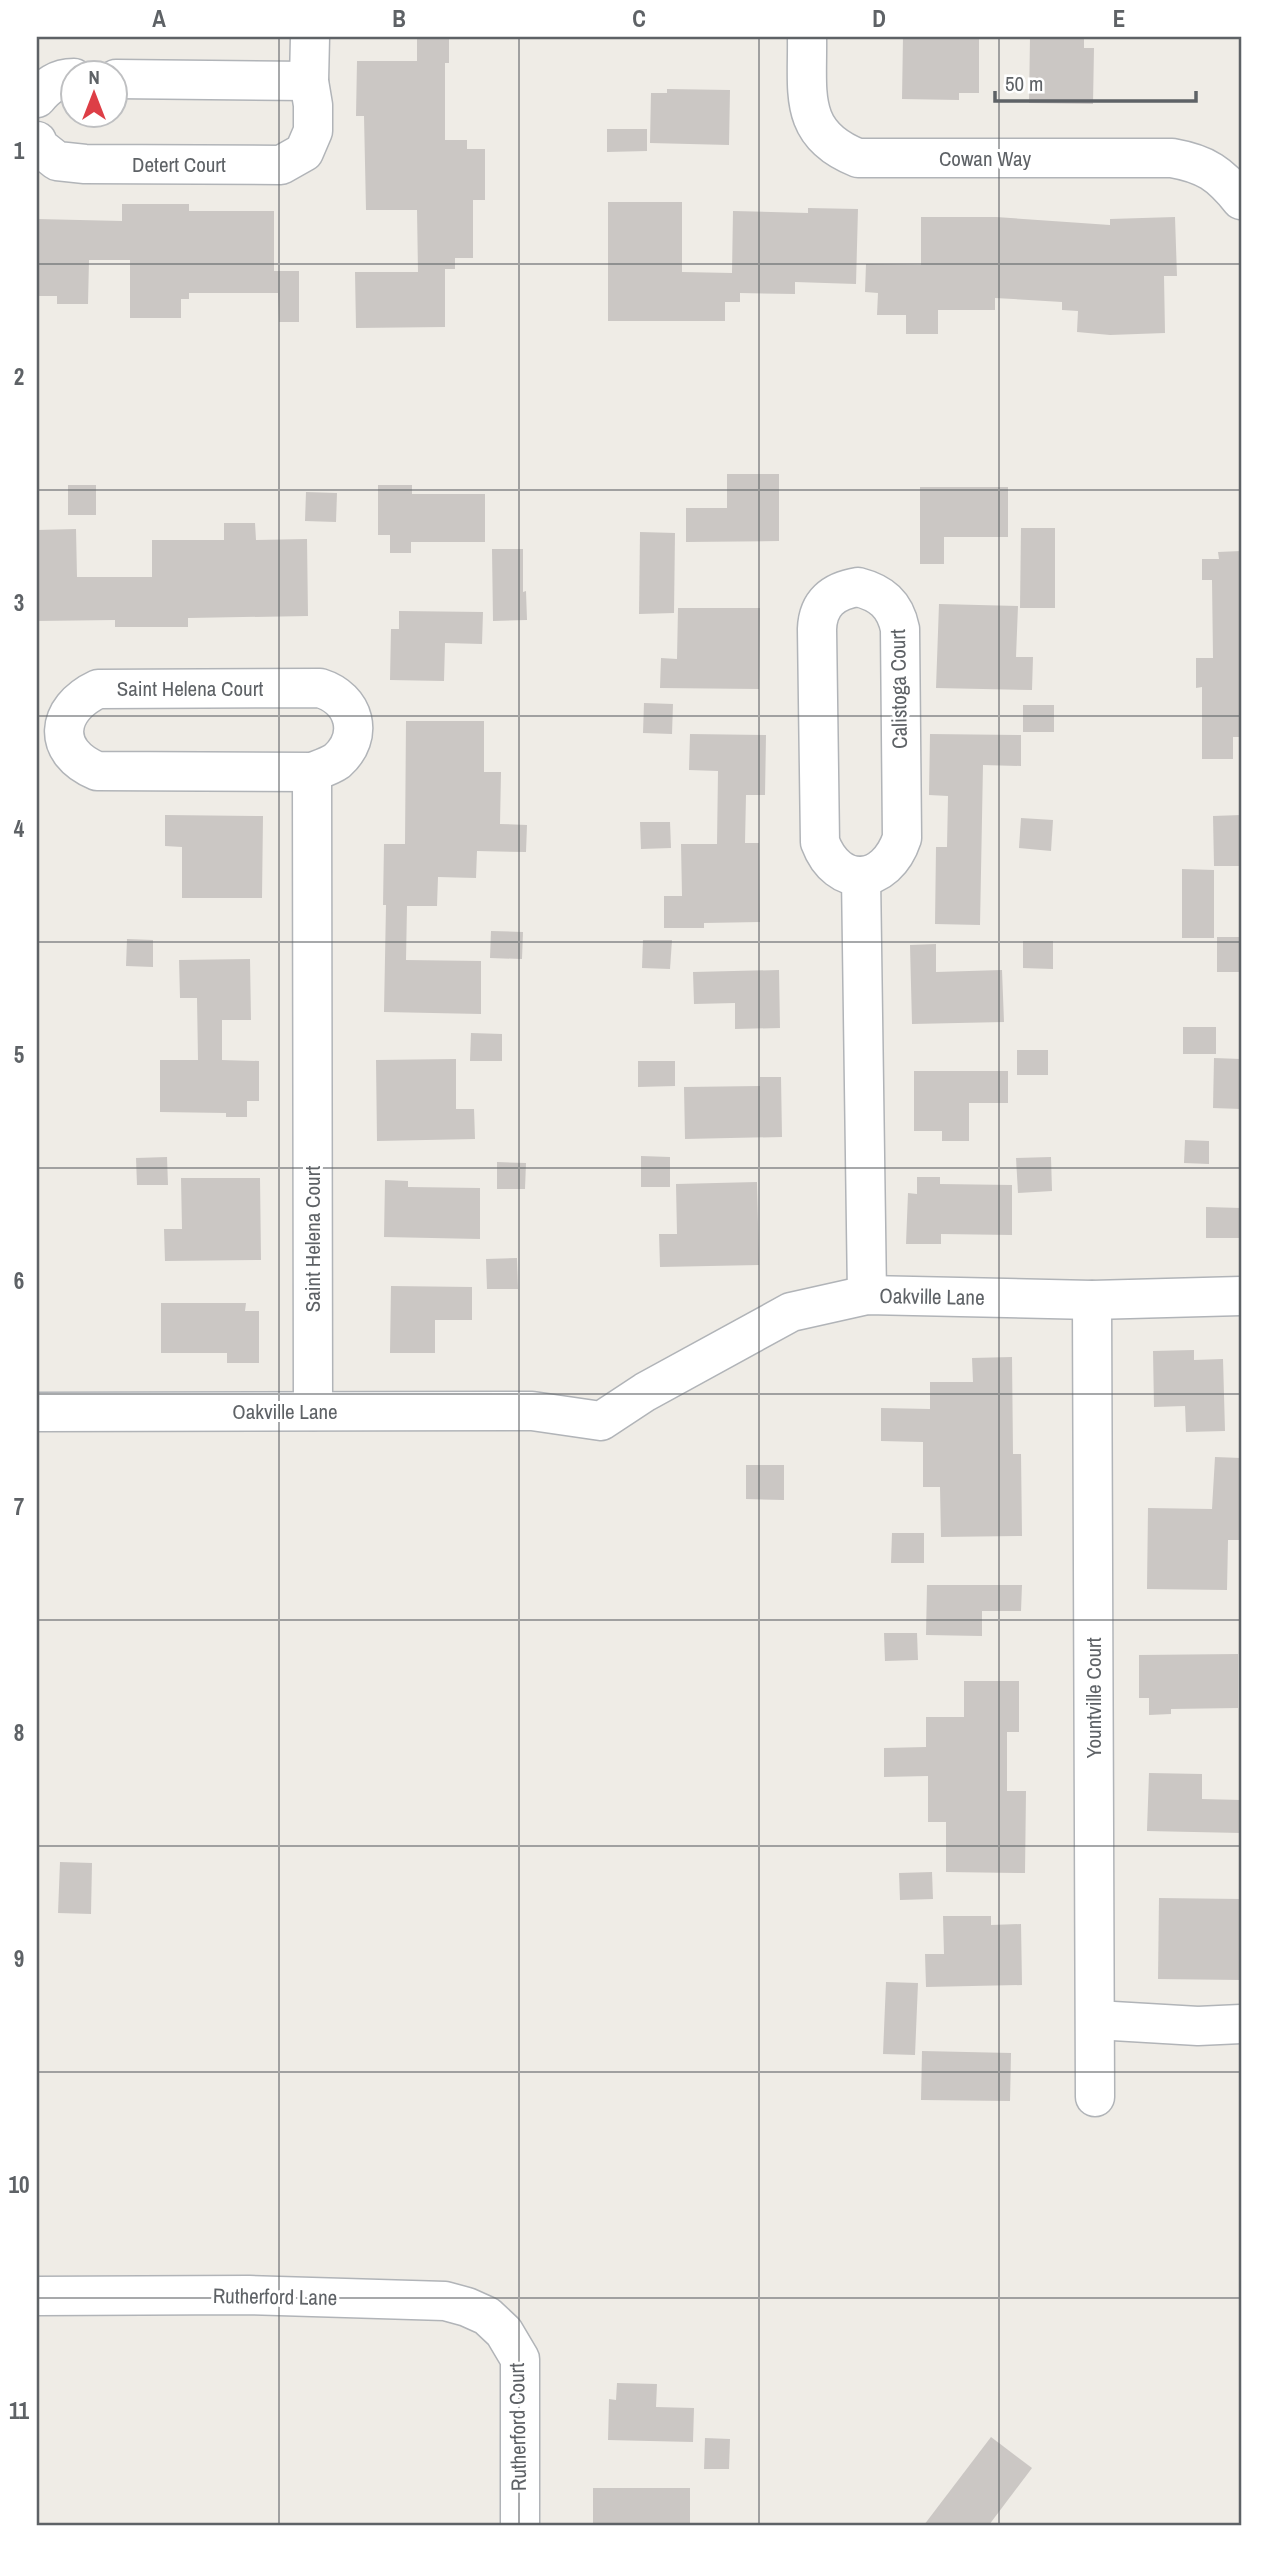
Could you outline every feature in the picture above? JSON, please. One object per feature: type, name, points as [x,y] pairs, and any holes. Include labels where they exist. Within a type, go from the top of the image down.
[{"type":"street","points":[[130,79],[309,81],[310,37]]},
{"type":"street","name":"Cowan Way","points":[[807,37],[808,105],[814,123],[824,139],[840,151],[858,158],[1172,158],[1194,162],[1214,171],[1241,200]]},
{"type":"street","points":[[37,98],[49,85],[60,80]]},
{"type":"street","name":"Detert Court","points":[[37,141],[38,146],[57,161],[76,163],[281,165],[304,152],[313,131],[309,81]]},
{"type":"street","name":"Calistoga Court","points":[[858,587],[873,591],[889,602],[897,616],[900,629],[902,838],[896,855],[883,869],[861,876],[851,875],[837,868],[825,855],[820,842],[817,629],[817,617],[827,600],[841,590],[858,587]]},
{"type":"street","name":"Saint Helena Court","points":[[320,688],[334,692],[346,703],[353,720],[354,733],[347,751],[334,763],[312,772],[97,771],[83,765],[71,754],[65,739],[65,723],[71,707],[81,697],[98,689],[320,688]]},
{"type":"street","name":"Saint Helena Court","points":[[312,772],[313,1412]]},
{"type":"street","points":[[861,876],[867,1295]]},
{"type":"street","name":"Oakville Lane","points":[[37,1412],[533,1412],[601,1421],[645,1392],[791,1312],[867,1295],[1091,1300],[1241,1296]]},
{"type":"street","name":"Yountville Court","points":[[1091,1300],[1095,2096]]},
{"type":"street","points":[[1096,2020],[1198,2026],[1241,2024]]},
{"type":"street","name":"Rutherford Lane","points":[[37,2295],[249,2295],[445,2301],[467,2306],[487,2316],[504,2332]]},
{"type":"street","name":"Rutherford Court","points":[[504,2332],[520,2359],[520,2525]]},
{"type":"building","points":[[417,37],[449,37],[449,63],[445,63],[445,140],[467,140],[467,149],[485,149],[485,200],[473,200],[473,258],[455,258],[455,269],[445,269],[445,327],[356,328],[355,272],[418,272],[417,210],[366,210],[364,116],[356,116],[357,61],[417,61]]},
{"type":"building","points":[[903,37],[979,37],[979,93],[959,93],[959,100],[902,99]]},
{"type":"building","points":[[1030,37],[1084,37],[1084,48],[1094,48],[1093,104],[1029,103]]},
{"type":"building","points":[[667,89],[730,90],[729,145],[650,143],[651,93],[667,93]]},
{"type":"building","points":[[607,129],[647,129],[647,151],[607,152]]},
{"type":"building","points":[[608,202],[682,202],[682,272],[732,273],[733,211],[808,213],[808,208],[858,209],[856,284],[795,282],[795,294],[740,293],[740,302],[725,302],[725,321],[608,321]]},
{"type":"building","points":[[122,204],[189,204],[189,211],[274,211],[274,271],[299,271],[299,322],[279,322],[278,293],[189,293],[189,299],[181,299],[181,318],[130,318],[130,260],[89,260],[88,304],[57,304],[57,296],[37,296],[37,219],[122,221]]},
{"type":"building","points":[[921,217],[996,217],[1110,225],[1110,219],[1175,217],[1177,276],[1164,276],[1165,333],[1110,335],[1077,332],[1078,311],[1062,310],[1062,302],[995,298],[995,310],[938,310],[938,334],[906,334],[906,315],[877,315],[878,293],[865,292],[866,264],[921,265]]},
{"type":"building","points":[[727,474],[779,474],[779,541],[686,542],[686,508],[727,508]]},
{"type":"building","points":[[68,485],[96,485],[96,515],[68,515]]},
{"type":"building","points":[[378,485],[412,485],[412,494],[485,494],[485,542],[411,542],[411,553],[390,553],[390,535],[378,535]]},
{"type":"building","points":[[920,487],[1008,487],[1008,537],[944,537],[944,564],[920,564]]},
{"type":"building","points":[[306,492],[337,493],[336,522],[305,521]]},
{"type":"building","points":[[224,523],[255,523],[256,540],[307,539],[308,616],[188,618],[188,627],[115,627],[115,620],[37,621],[37,530],[76,529],[77,577],[152,577],[152,540],[224,540]]},
{"type":"building","points":[[1021,528],[1055,528],[1055,608],[1020,608]]},
{"type":"building","points":[[640,532],[675,533],[674,613],[639,614]]},
{"type":"building","points":[[492,549],[523,549],[523,592],[526,591],[527,620],[493,621]]},
{"type":"building","points":[[1241,551],[1241,737],[1233,737],[1233,759],[1202,759],[1202,687],[1196,688],[1196,658],[1213,658],[1212,580],[1202,580],[1202,559],[1219,559],[1218,552]]},
{"type":"building","points":[[939,604],[1018,606],[1016,657],[1033,657],[1032,690],[936,688]]},
{"type":"building","points":[[678,608],[760,608],[759,689],[660,688],[661,658],[677,659]]},
{"type":"building","points":[[399,611],[483,612],[482,644],[445,643],[444,681],[390,680],[391,629],[399,629]]},
{"type":"building","points":[[644,703],[673,704],[672,734],[643,733]]},
{"type":"building","points":[[1023,705],[1054,705],[1054,732],[1023,732]]},
{"type":"building","points":[[406,721],[484,721],[484,772],[501,772],[500,824],[527,825],[526,852],[477,851],[476,878],[438,877],[437,906],[407,906],[406,960],[481,961],[481,1014],[384,1012],[384,844],[405,844]]},
{"type":"building","points":[[690,734],[766,735],[765,795],[746,795],[745,843],[759,843],[760,922],[704,923],[704,928],[664,928],[664,896],[682,896],[681,844],[717,844],[718,771],[689,770]]},
{"type":"building","points":[[930,734],[1021,735],[1021,766],[983,765],[980,925],[935,924],[936,847],[947,847],[948,796],[929,795]]},
{"type":"building","points":[[165,815],[263,816],[262,898],[182,898],[182,847],[165,846]]},
{"type":"building","points":[[1241,815],[1241,866],[1214,866],[1213,816]]},
{"type":"building","points":[[1021,818],[1053,820],[1051,851],[1019,848]]},
{"type":"building","points":[[640,822],[670,822],[671,848],[641,849]]},
{"type":"building","points":[[1182,869],[1214,870],[1214,938],[1182,938]]},
{"type":"building","points":[[491,931],[523,932],[522,959],[490,958]]},
{"type":"building","points":[[1217,937],[1241,937],[1241,972],[1217,972]]},
{"type":"building","points":[[127,939],[153,940],[153,967],[126,966]]},
{"type":"building","points":[[643,940],[672,940],[670,969],[642,968]]},
{"type":"building","points":[[1023,941],[1053,941],[1053,969],[1023,968]]},
{"type":"building","points":[[936,944],[936,972],[1002,970],[1004,1022],[912,1024],[910,945]]},
{"type":"building","points":[[250,959],[251,1020],[222,1020],[222,1060],[259,1061],[259,1101],[247,1101],[247,1117],[226,1117],[226,1113],[160,1112],[160,1060],[198,1060],[197,998],[180,998],[179,960]]},
{"type":"building","points":[[779,970],[780,1028],[735,1029],[735,1003],[694,1004],[693,972]]},
{"type":"building","points":[[1183,1027],[1216,1027],[1216,1054],[1183,1054]]},
{"type":"building","points":[[471,1033],[502,1034],[502,1061],[470,1061]]},
{"type":"building","points":[[1017,1050],[1048,1050],[1048,1075],[1017,1075]]},
{"type":"building","points":[[1214,1058],[1241,1059],[1241,1109],[1213,1108]]},
{"type":"building","points":[[456,1059],[456,1109],[474,1109],[475,1139],[377,1141],[376,1060]]},
{"type":"building","points":[[638,1061],[675,1061],[675,1086],[638,1087]]},
{"type":"building","points":[[914,1071],[1008,1071],[1008,1103],[969,1103],[969,1141],[942,1141],[942,1131],[914,1131]]},
{"type":"building","points":[[760,1077],[781,1077],[782,1137],[685,1139],[684,1087],[760,1086]]},
{"type":"building","points":[[1185,1140],[1209,1141],[1209,1164],[1184,1163]]},
{"type":"building","points":[[641,1156],[670,1157],[670,1187],[641,1187]]},
{"type":"building","points":[[167,1157],[168,1185],[137,1185],[136,1158]]},
{"type":"building","points":[[1051,1157],[1052,1191],[1018,1193],[1016,1158]]},
{"type":"building","points":[[497,1162],[526,1163],[525,1189],[497,1189]]},
{"type":"building","points":[[917,1177],[940,1177],[940,1184],[1012,1185],[1012,1235],[941,1234],[941,1244],[906,1244],[908,1193],[917,1194]]},
{"type":"building","points":[[181,1178],[260,1178],[261,1260],[165,1261],[164,1229],[182,1229]]},
{"type":"building","points":[[385,1180],[408,1181],[408,1187],[480,1188],[480,1239],[384,1237]]},
{"type":"building","points":[[757,1182],[759,1265],[660,1267],[659,1234],[677,1234],[676,1184]]},
{"type":"building","points":[[1206,1207],[1241,1208],[1241,1238],[1206,1238]]},
{"type":"building","points":[[517,1258],[518,1289],[487,1289],[486,1259]]},
{"type":"building","points":[[391,1286],[472,1287],[472,1320],[435,1320],[435,1353],[390,1353]]},
{"type":"building","points":[[161,1303],[246,1303],[245,1311],[259,1311],[259,1363],[227,1363],[227,1353],[161,1353]]},
{"type":"building","points":[[1194,1350],[1194,1360],[1223,1359],[1225,1431],[1186,1432],[1185,1406],[1154,1407],[1153,1351]]},
{"type":"building","points":[[1012,1357],[1013,1454],[1021,1454],[1022,1536],[941,1537],[940,1487],[923,1487],[923,1442],[881,1441],[881,1408],[930,1409],[930,1382],[973,1382],[972,1358]]},
{"type":"building","points":[[1215,1457],[1241,1458],[1241,1540],[1228,1540],[1227,1590],[1147,1589],[1148,1508],[1212,1509]]},
{"type":"building","points":[[746,1465],[784,1465],[784,1500],[746,1499]]},
{"type":"building","points":[[892,1533],[924,1533],[924,1563],[891,1563]]},
{"type":"building","points":[[927,1585],[1022,1585],[1021,1611],[982,1611],[982,1636],[926,1635]]},
{"type":"building","points":[[884,1633],[917,1633],[918,1660],[885,1661]]},
{"type":"building","points":[[1238,1654],[1238,1708],[1171,1709],[1171,1714],[1149,1715],[1149,1698],[1139,1698],[1139,1655]]},
{"type":"building","points":[[964,1681],[1019,1681],[1019,1732],[1007,1732],[1007,1791],[1026,1791],[1025,1873],[946,1872],[946,1822],[928,1822],[928,1776],[884,1777],[884,1748],[926,1747],[926,1717],[964,1717]]},
{"type":"building","points":[[1149,1773],[1202,1774],[1202,1799],[1241,1800],[1241,1833],[1147,1831]]},
{"type":"building","points":[[60,1862],[92,1863],[91,1914],[58,1913]]},
{"type":"building","points":[[932,1872],[933,1899],[900,1900],[899,1873]]},
{"type":"building","points":[[1159,1898],[1241,1899],[1241,1980],[1158,1979]]},
{"type":"building","points":[[943,1916],[991,1916],[991,1925],[1021,1924],[1022,1985],[926,1987],[925,1954],[944,1954]]},
{"type":"building","points":[[886,1982],[918,1983],[915,2055],[883,2054]]},
{"type":"building","points":[[922,2051],[1011,2053],[1010,2101],[921,2100]]},
{"type":"building","points":[[617,2383],[657,2384],[656,2407],[694,2408],[693,2442],[608,2440],[609,2399],[616,2400]]},
{"type":"building","points":[[991,2437],[1032,2468],[989,2525],[924,2525]]},
{"type":"building","points":[[705,2438],[730,2439],[729,2469],[704,2469]]},
{"type":"building","points":[[593,2488],[690,2488],[690,2525],[593,2525]]}]
